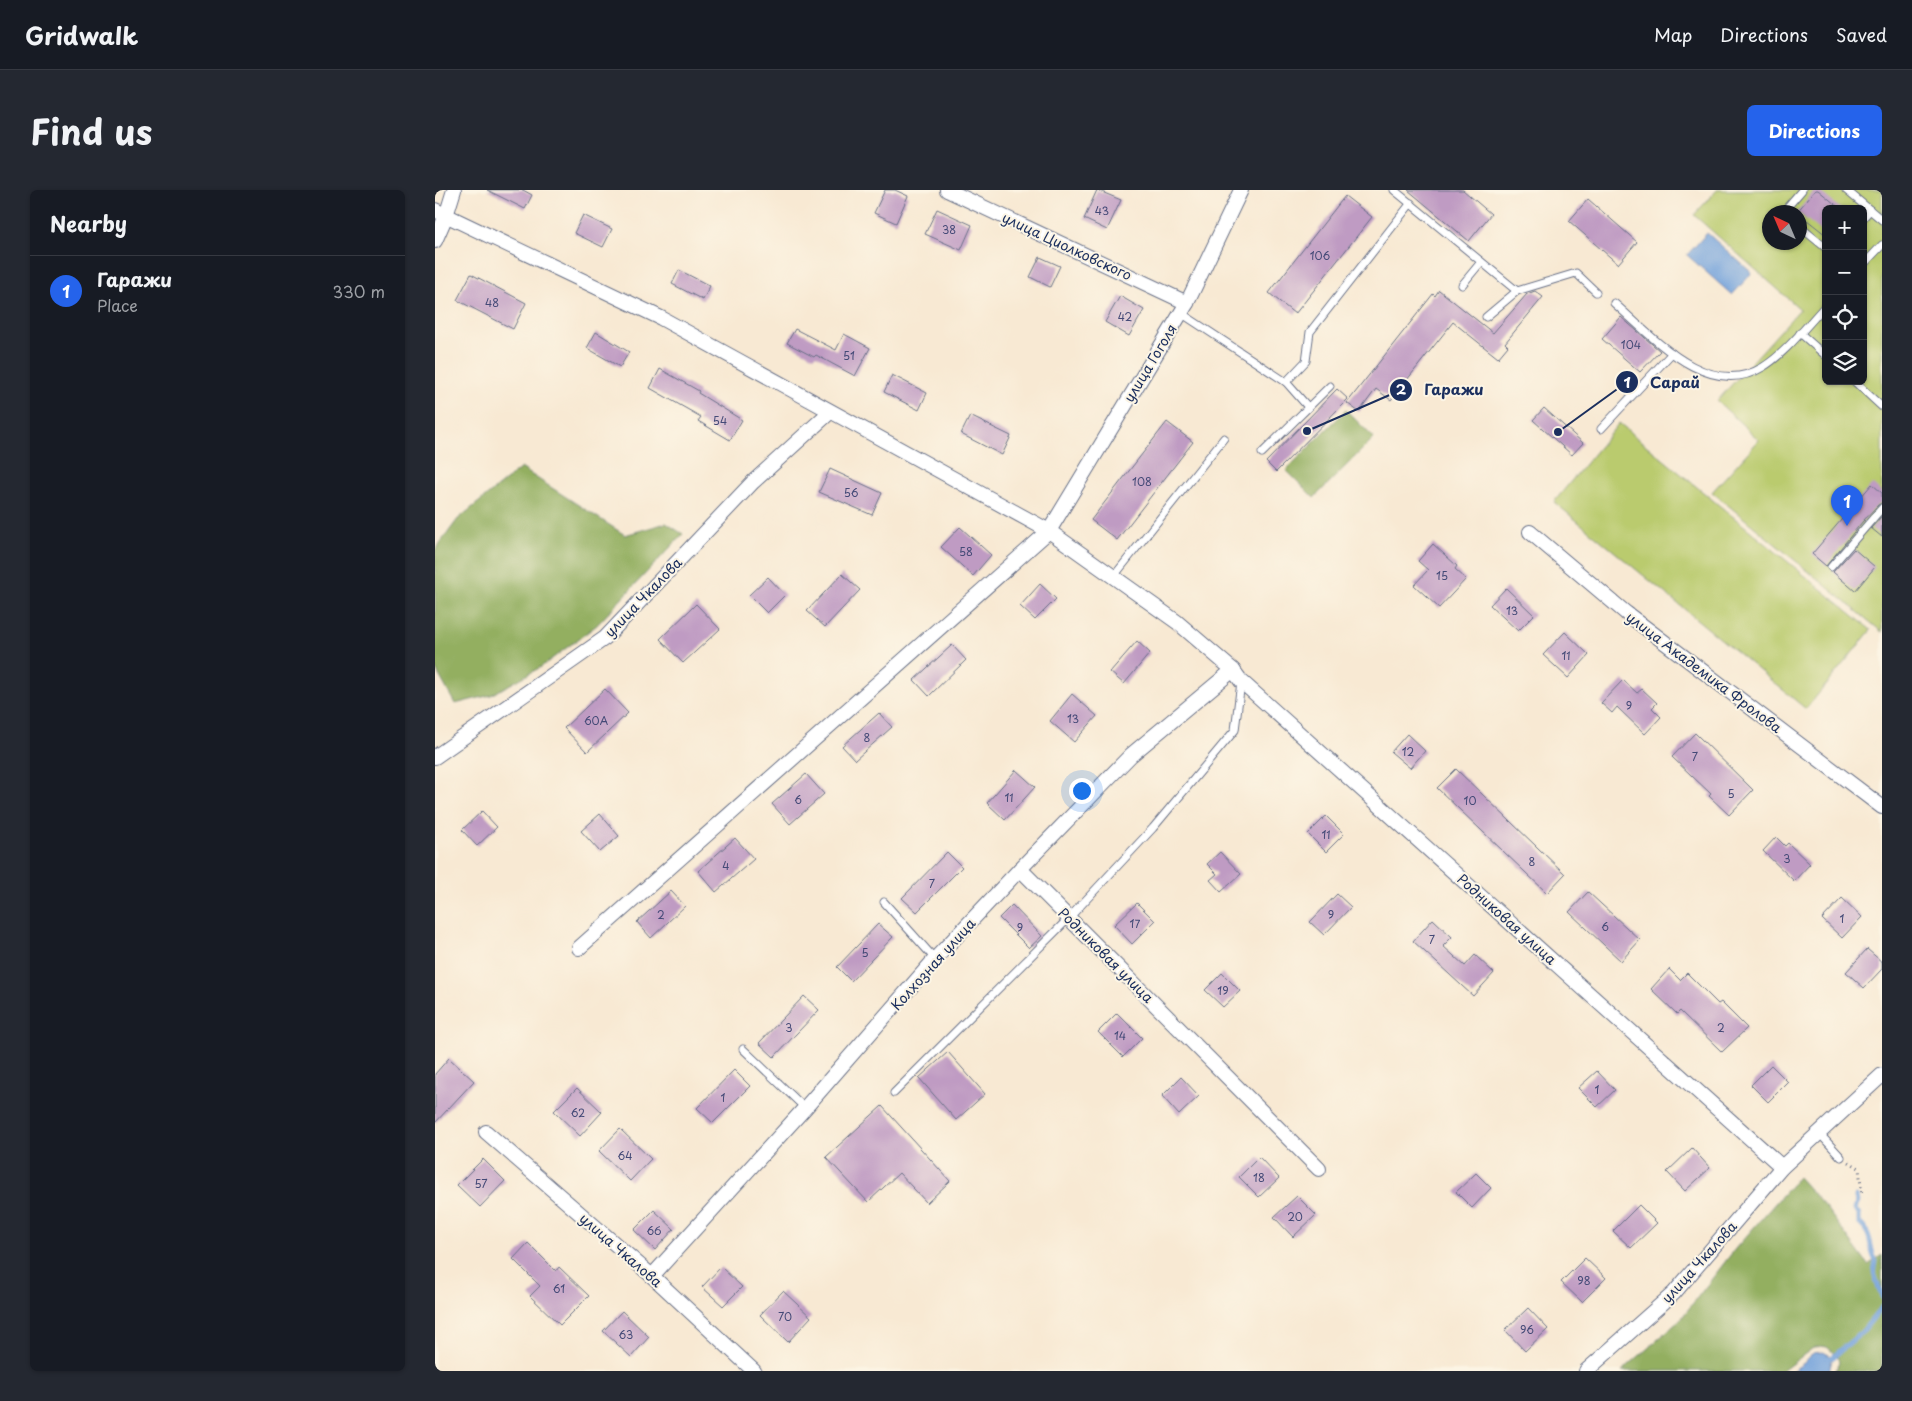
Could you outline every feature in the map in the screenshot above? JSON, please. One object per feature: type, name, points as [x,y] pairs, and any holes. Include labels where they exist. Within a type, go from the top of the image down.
[{"type":"street","points":[[435,241],[441,213],[454,190]]},
{"type":"street","name":"улица Циолковского","points":[[947,190],[1184,308]]},
{"type":"street","name":"улица Гоголя","points":[[1049,531],[1184,308],[1241,190]]},
{"type":"street","points":[[441,213],[661,318],[829,412],[1049,531],[579,948]]},
{"type":"street","name":"улица Чкалова","points":[[435,757],[605,638],[753,482],[829,412]]},
{"type":"street","name":"Родниковая улица","points":[[1049,531],[1177,622],[1782,1167]]},
{"type":"street","name":"улица Академика Фролова","points":[[1531,532],[1626,613],[1882,808]]},
{"type":"street","name":"Колхозная улица","points":[[652,1276],[805,1108],[935,959],[1020,869],[1131,756],[1237,676]]},
{"type":"street","name":"Родниковая улица","points":[[1020,869],[1319,1169]]},
{"type":"street","name":"улица Чкалова","points":[[1586,1371],[1674,1293],[1782,1167],[1882,1075]]},
{"type":"street","name":"улица Чкалова","points":[[486,1132],[652,1276],[754,1371]]},
{"type":"lane","points":[[1394,190],[1517,291]]},
{"type":"lane","points":[[1789,205],[1802,190]]},
{"type":"lane","points":[[1845,190],[1882,220]]},
{"type":"lane","points":[[1286,382],[1306,361],[1311,332],[1411,203]]},
{"type":"lane","points":[[1867,213],[1870,210]]},
{"type":"lane","points":[[1807,233],[1822,245]]},
{"type":"lane","points":[[1867,261],[1882,244]]},
{"type":"lane","points":[[1462,285],[1481,262]]},
{"type":"lane","points":[[1486,317],[1517,291],[1576,273],[1596,292]]},
{"type":"lane","points":[[1613,303],[1672,353],[1706,374],[1724,377],[1745,375],[1763,367],[1801,332],[1822,309]]},
{"type":"lane","points":[[1184,308],[1286,382],[1309,407]]},
{"type":"lane","points":[[1801,332],[1822,352]]},
{"type":"lane","points":[[1601,429],[1672,353]]},
{"type":"lane","points":[[1858,385],[1882,407]]},
{"type":"lane","points":[[1262,453],[1330,386]]},
{"type":"lane","points":[[1114,576],[1224,438]]},
{"type":"lane","points":[[1831,567],[1882,508]]},
{"type":"lane","points":[[894,1093],[1069,918],[1153,828],[1235,730],[1237,676]]},
{"type":"lane","points":[[885,902],[935,959]]},
{"type":"lane","points":[[743,1049],[805,1108]]},
{"type":"lane","points":[[1818,1132],[1841,1157]]},
{"type":"path","points":[[1859,1168],[1863,1196]]},
{"type":"green space","points":[[1717,190],[1882,190],[1882,632],[1712,492],[1759,440],[1717,401],[1800,309],[1694,215]]},
{"type":"green space","points":[[1346,410],[1374,438],[1314,498],[1286,470]]},
{"type":"green space","points":[[1619,423],[1871,630],[1806,709],[1554,502]]},
{"type":"green space","points":[[521,468],[625,535],[666,523],[683,534],[597,625],[541,667],[491,695],[455,704],[435,668],[435,550],[458,519]]},
{"type":"green space","points":[[1798,1177],[1826,1208],[1868,1265],[1882,1255],[1882,1371],[1836,1371],[1839,1362],[1837,1356],[1827,1347],[1821,1346],[1813,1348],[1782,1371],[1622,1371],[1680,1320],[1735,1249]]},
{"type":"water","points":[[1707,233],[1752,273],[1732,295],[1687,255]]},
{"type":"water","points":[[1823,1352],[1833,1357],[1829,1371],[1792,1371],[1804,1363],[1813,1353]]},
{"type":"building","points":[[487,190],[523,190],[532,195],[525,209]]},
{"type":"building","points":[[885,190],[895,190],[908,196],[896,223],[874,213]]},
{"type":"building","points":[[1097,190],[1121,200],[1107,230],[1084,219]]},
{"type":"building","points":[[1408,190],[1463,190],[1491,214],[1469,241]]},
{"type":"building","points":[[1815,190],[1818,190],[1836,205],[1822,205],[1822,232],[1807,220],[1807,205],[1803,205]]},
{"type":"building","points":[[1345,196],[1372,217],[1295,314],[1269,293]]},
{"type":"building","points":[[1588,199],[1637,242],[1618,264],[1569,221]]},
{"type":"building","points":[[937,209],[972,225],[961,250],[925,234]]},
{"type":"building","points":[[583,215],[612,229],[603,247],[574,233]]},
{"type":"building","points":[[1040,257],[1060,266],[1050,287],[1030,277]]},
{"type":"building","points":[[679,270],[710,286],[703,300],[672,284]]},
{"type":"building","points":[[471,274],[526,303],[513,329],[457,300]]},
{"type":"building","points":[[1439,290],[1493,333],[1527,294],[1535,291],[1543,297],[1505,343],[1508,346],[1498,358],[1453,322],[1391,400],[1376,389],[1359,412],[1347,403],[1433,294],[1435,296]]},
{"type":"building","points":[[1120,296],[1144,310],[1129,336],[1105,322]]},
{"type":"building","points":[[1621,317],[1660,351],[1640,372],[1602,339]]},
{"type":"building","points":[[795,329],[836,350],[844,334],[870,348],[855,376],[816,355],[814,357],[787,343]]},
{"type":"building","points":[[596,332],[629,352],[620,367],[587,348]]},
{"type":"building","points":[[660,369],[699,391],[698,393],[742,420],[730,440],[698,421],[701,417],[650,388]]},
{"type":"building","points":[[892,375],[927,393],[919,410],[884,392]]},
{"type":"building","points":[[1337,389],[1348,399],[1276,472],[1266,462]]},
{"type":"building","points":[[1544,408],[1583,443],[1572,455],[1533,420]]},
{"type":"building","points":[[970,416],[1011,436],[1002,455],[961,434]]},
{"type":"building","points":[[1167,422],[1193,442],[1117,540],[1091,520]]},
{"type":"building","points":[[830,469],[882,493],[872,515],[819,492]]},
{"type":"building","points":[[1872,484],[1882,493],[1882,503],[1863,521],[1826,566],[1812,554]]},
{"type":"building","points":[[1882,516],[1882,537],[1871,528]]},
{"type":"building","points":[[960,527],[991,555],[973,576],[941,547]]},
{"type":"building","points":[[1433,544],[1457,566],[1455,569],[1466,579],[1439,608],[1414,585],[1428,570],[1418,561]]},
{"type":"building","points":[[1854,549],[1875,567],[1855,591],[1833,572]]},
{"type":"building","points":[[842,574],[860,590],[825,627],[807,611]]},
{"type":"building","points":[[768,577],[785,595],[767,613],[749,595]]},
{"type":"building","points":[[1040,584],[1056,599],[1035,620],[1020,606]]},
{"type":"building","points":[[1506,588],[1534,615],[1518,631],[1490,605]]},
{"type":"building","points":[[696,604],[720,629],[683,663],[660,639]]},
{"type":"building","points":[[1565,632],[1589,655],[1568,678],[1543,655]]},
{"type":"building","points":[[1137,641],[1150,653],[1124,684],[1110,672]]},
{"type":"building","points":[[952,645],[966,660],[929,696],[914,680]]},
{"type":"building","points":[[1623,680],[1637,693],[1642,689],[1657,703],[1652,708],[1661,717],[1645,734],[1617,707],[1612,713],[1601,703]]},
{"type":"building","points":[[605,689],[628,713],[587,752],[564,728]]},
{"type":"building","points":[[1072,694],[1097,716],[1074,742],[1050,721]]},
{"type":"building","points":[[879,713],[892,727],[855,760],[842,746]]},
{"type":"building","points":[[1695,733],[1753,790],[1729,815],[1709,796],[1711,794],[1672,757]]},
{"type":"building","points":[[1407,734],[1425,751],[1410,768],[1391,752]]},
{"type":"building","points":[[1456,769],[1565,874],[1547,893],[1437,788]]},
{"type":"building","points":[[1016,770],[1035,787],[1005,820],[987,803]]},
{"type":"building","points":[[806,774],[824,794],[790,824],[772,804]]},
{"type":"building","points":[[482,811],[497,827],[477,846],[462,830]]},
{"type":"building","points":[[600,814],[619,836],[600,852],[581,831]]},
{"type":"building","points":[[1326,816],[1344,834],[1326,852],[1308,834]]},
{"type":"building","points":[[1776,837],[1785,846],[1788,843],[1810,864],[1794,881],[1763,851]]},
{"type":"building","points":[[735,838],[754,859],[716,892],[698,871]]},
{"type":"building","points":[[947,852],[962,867],[917,912],[902,898]]},
{"type":"building","points":[[1220,852],[1241,874],[1221,892],[1210,880],[1217,874],[1207,864]]},
{"type":"building","points":[[671,891],[685,906],[651,938],[637,922]]},
{"type":"building","points":[[1588,892],[1640,940],[1621,961],[1569,912]]},
{"type":"building","points":[[1337,894],[1351,907],[1324,935],[1310,922]]},
{"type":"building","points":[[1842,898],[1862,917],[1842,938],[1822,919]]},
{"type":"building","points":[[1137,903],[1155,921],[1132,944],[1114,925]]},
{"type":"building","points":[[1012,905],[1042,936],[1029,948],[999,918]]},
{"type":"building","points":[[1433,919],[1452,937],[1443,946],[1465,966],[1475,955],[1494,973],[1473,996],[1413,941]]},
{"type":"building","points":[[878,924],[893,937],[851,981],[837,967]]},
{"type":"building","points":[[1867,949],[1882,962],[1882,969],[1864,988],[1846,972]]},
{"type":"building","points":[[1669,969],[1680,980],[1687,973],[1718,1004],[1721,1002],[1747,1028],[1722,1052],[1680,1011],[1677,1014],[1651,989]]},
{"type":"building","points":[[1222,973],[1240,991],[1223,1007],[1205,990]]},
{"type":"building","points":[[804,996],[819,1010],[774,1057],[759,1043]]},
{"type":"building","points":[[1117,1013],[1142,1038],[1123,1057],[1098,1032]]},
{"type":"building","points":[[948,1052],[985,1094],[956,1120],[919,1078]]},
{"type":"building","points":[[449,1058],[474,1081],[435,1123],[435,1074]]},
{"type":"building","points":[[1771,1065],[1788,1082],[1768,1102],[1751,1085]]},
{"type":"building","points":[[734,1070],[750,1086],[713,1123],[697,1108]]},
{"type":"building","points":[[1597,1071],[1615,1090],[1597,1107],[1578,1088]]},
{"type":"building","points":[[1181,1077],[1199,1096],[1179,1115],[1162,1096]]},
{"type":"building","points":[[577,1088],[602,1112],[580,1136],[554,1111]]},
{"type":"building","points":[[882,1106],[950,1181],[927,1203],[899,1173],[868,1202],[826,1157]]},
{"type":"building","points":[[620,1129],[651,1159],[630,1181],[599,1151]]},
{"type":"building","points":[[1692,1148],[1710,1168],[1685,1191],[1667,1172]]},
{"type":"building","points":[[1259,1157],[1279,1178],[1259,1197],[1239,1177]]},
{"type":"building","points":[[483,1159],[505,1181],[480,1207],[457,1185]]},
{"type":"building","points":[[1476,1173],[1491,1188],[1472,1208],[1456,1192]]},
{"type":"building","points":[[1297,1196],[1316,1215],[1293,1237],[1274,1217]]},
{"type":"building","points":[[1639,1205],[1657,1223],[1631,1248],[1613,1231]]},
{"type":"building","points":[[654,1210],[674,1229],[655,1250],[634,1230]]},
{"type":"building","points":[[528,1243],[556,1271],[559,1267],[589,1296],[560,1325],[530,1296],[540,1286],[513,1259]]},
{"type":"building","points":[[1585,1258],[1606,1278],[1582,1302],[1561,1282]]},
{"type":"building","points":[[721,1267],[742,1287],[723,1306],[702,1287]]},
{"type":"building","points":[[783,1291],[811,1317],[788,1342],[760,1315]]},
{"type":"building","points":[[1528,1308],[1548,1329],[1525,1351],[1505,1330]]},
{"type":"building","points":[[622,1311],[649,1337],[631,1357],[603,1331]]},
{"type":"waterway","points":[[1856,1197],[1855,1210],[1859,1214],[1859,1223],[1869,1237],[1876,1261],[1874,1273],[1882,1297]]},
{"type":"waterway","points":[[1833,1357],[1862,1332],[1882,1307]]},
{"type":"place","name":"Гаражи","points":[[1307,431]]},
{"type":"place","name":"Сарай","points":[[1558,432]]},
{"type":"place","name":"Гаражи","points":[[1847,526]]}]
